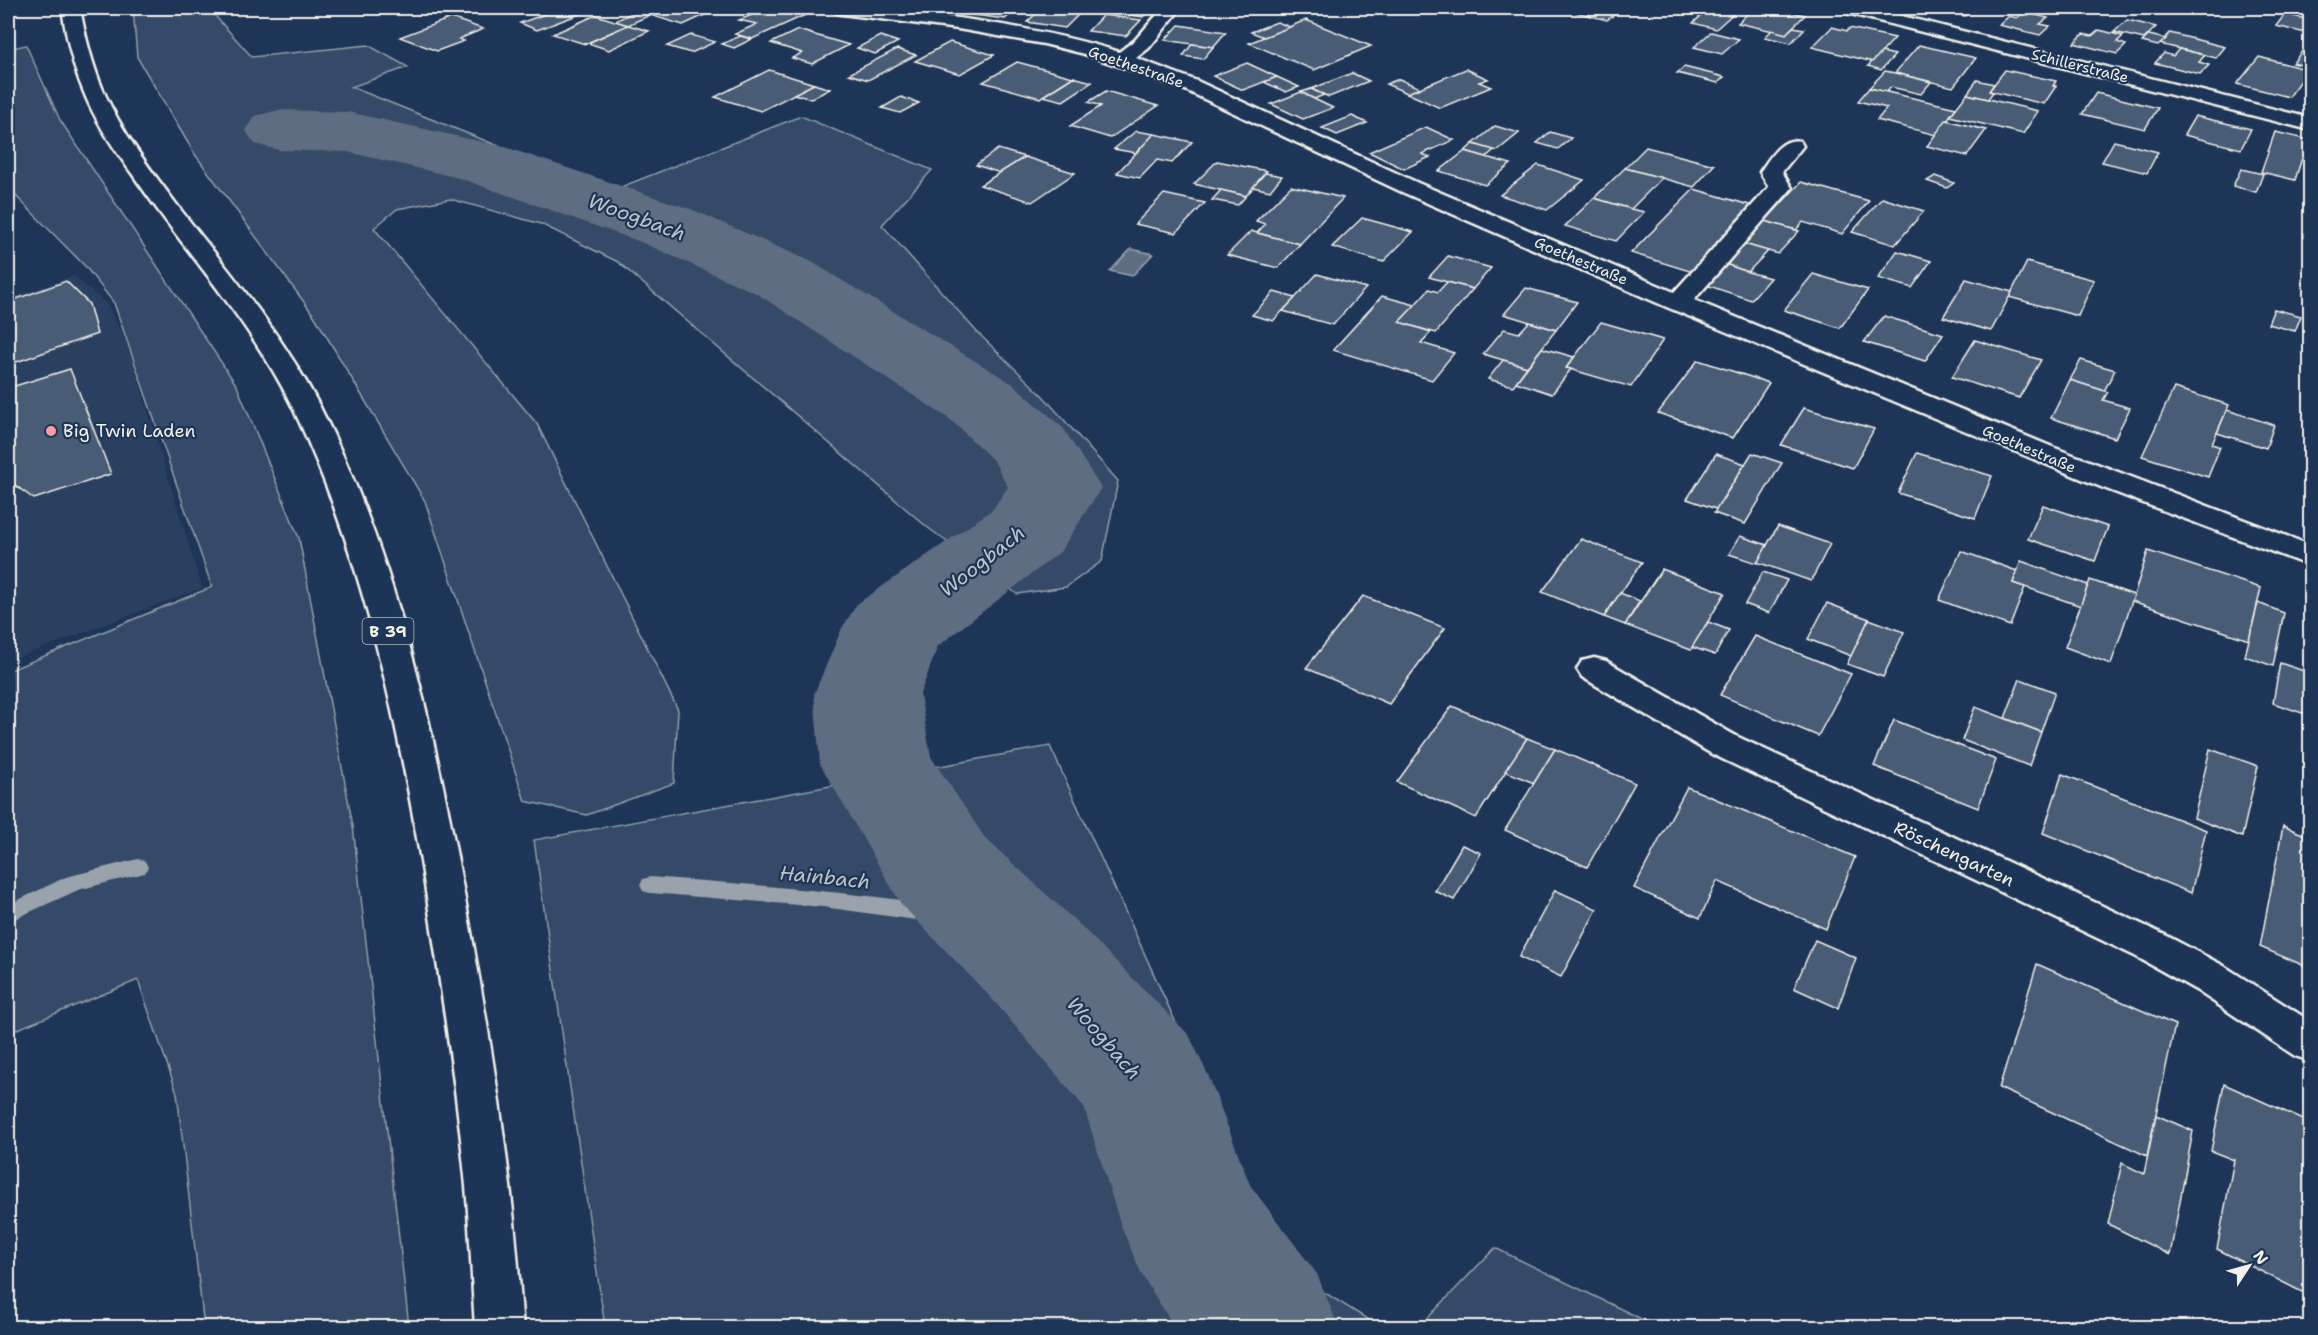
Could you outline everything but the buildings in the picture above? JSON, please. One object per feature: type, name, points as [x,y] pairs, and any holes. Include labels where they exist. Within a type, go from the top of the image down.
[{"type":"street","name":"B 39","points":[[71,8],[76,40],[89,81],[104,115],[144,175],[255,323],[305,404],[334,470],[368,560],[395,654],[431,806],[459,974],[486,1175],[499,1328]]},
{"type":"street","name":"Goethestraße","points":[[842,8],[1017,33],[1122,59],[1190,85],[1367,170],[1678,303],[2094,476],[2310,556]]},
{"type":"street","points":[[1122,59],[1142,44],[1172,8]]},
{"type":"street","name":"Schillerstraße","points":[[1850,8],[2310,124]]},
{"type":"street","points":[[1678,303],[1781,188],[1771,172],[1792,146]]},
{"type":"street","name":"Röschengarten","points":[[1594,669],[1724,745],[2151,946],[2219,983],[2310,1043]]},
{"type":"shaded area","points":[[133,8],[208,8],[252,57],[368,45],[408,67],[351,87],[611,191],[801,116],[932,170],[882,225],[977,332],[1043,396],[1118,481],[1102,561],[1066,587],[1017,594],[927,527],[618,262],[541,224],[450,199],[397,209],[374,228],[537,424],[678,710],[674,783],[587,815],[525,801],[425,501],[315,317],[194,153],[137,57]]},
{"type":"shaded area","points":[[26,45],[60,120],[237,386],[299,538],[353,826],[409,1327],[204,1327],[177,1093],[138,980],[8,1033],[8,671],[212,587],[114,303],[85,266],[8,188],[8,49]]},
{"type":"shaded area","points":[[1131,249],[1153,254],[1132,276],[1110,271]]},
{"type":"shaded area","points":[[74,276],[107,304],[128,346],[202,588],[8,661],[8,299]]},
{"type":"shaded area","points":[[1050,746],[1186,1045],[1224,1230],[1380,1327],[605,1327],[534,840]]},
{"type":"shaded area","points":[[1495,1248],[1658,1327],[1419,1327]]},
{"type":"waterway","name":"Woogbach","points":[[279,130],[348,132],[480,162],[667,226],[783,277],[982,402],[1031,447],[1055,488],[1026,531],[893,628],[867,694],[876,764],[943,871],[1037,963],[1142,1077],[1193,1226],[1263,1328]]},
{"type":"waterway","name":"Hainbach","points":[[8,914],[73,883],[138,867]]},
{"type":"waterway","name":"Hainbach","points":[[650,885],[823,899],[995,922]]},
{"type":"place","name":"Big Twin Laden","points":[[51,431]]}]
